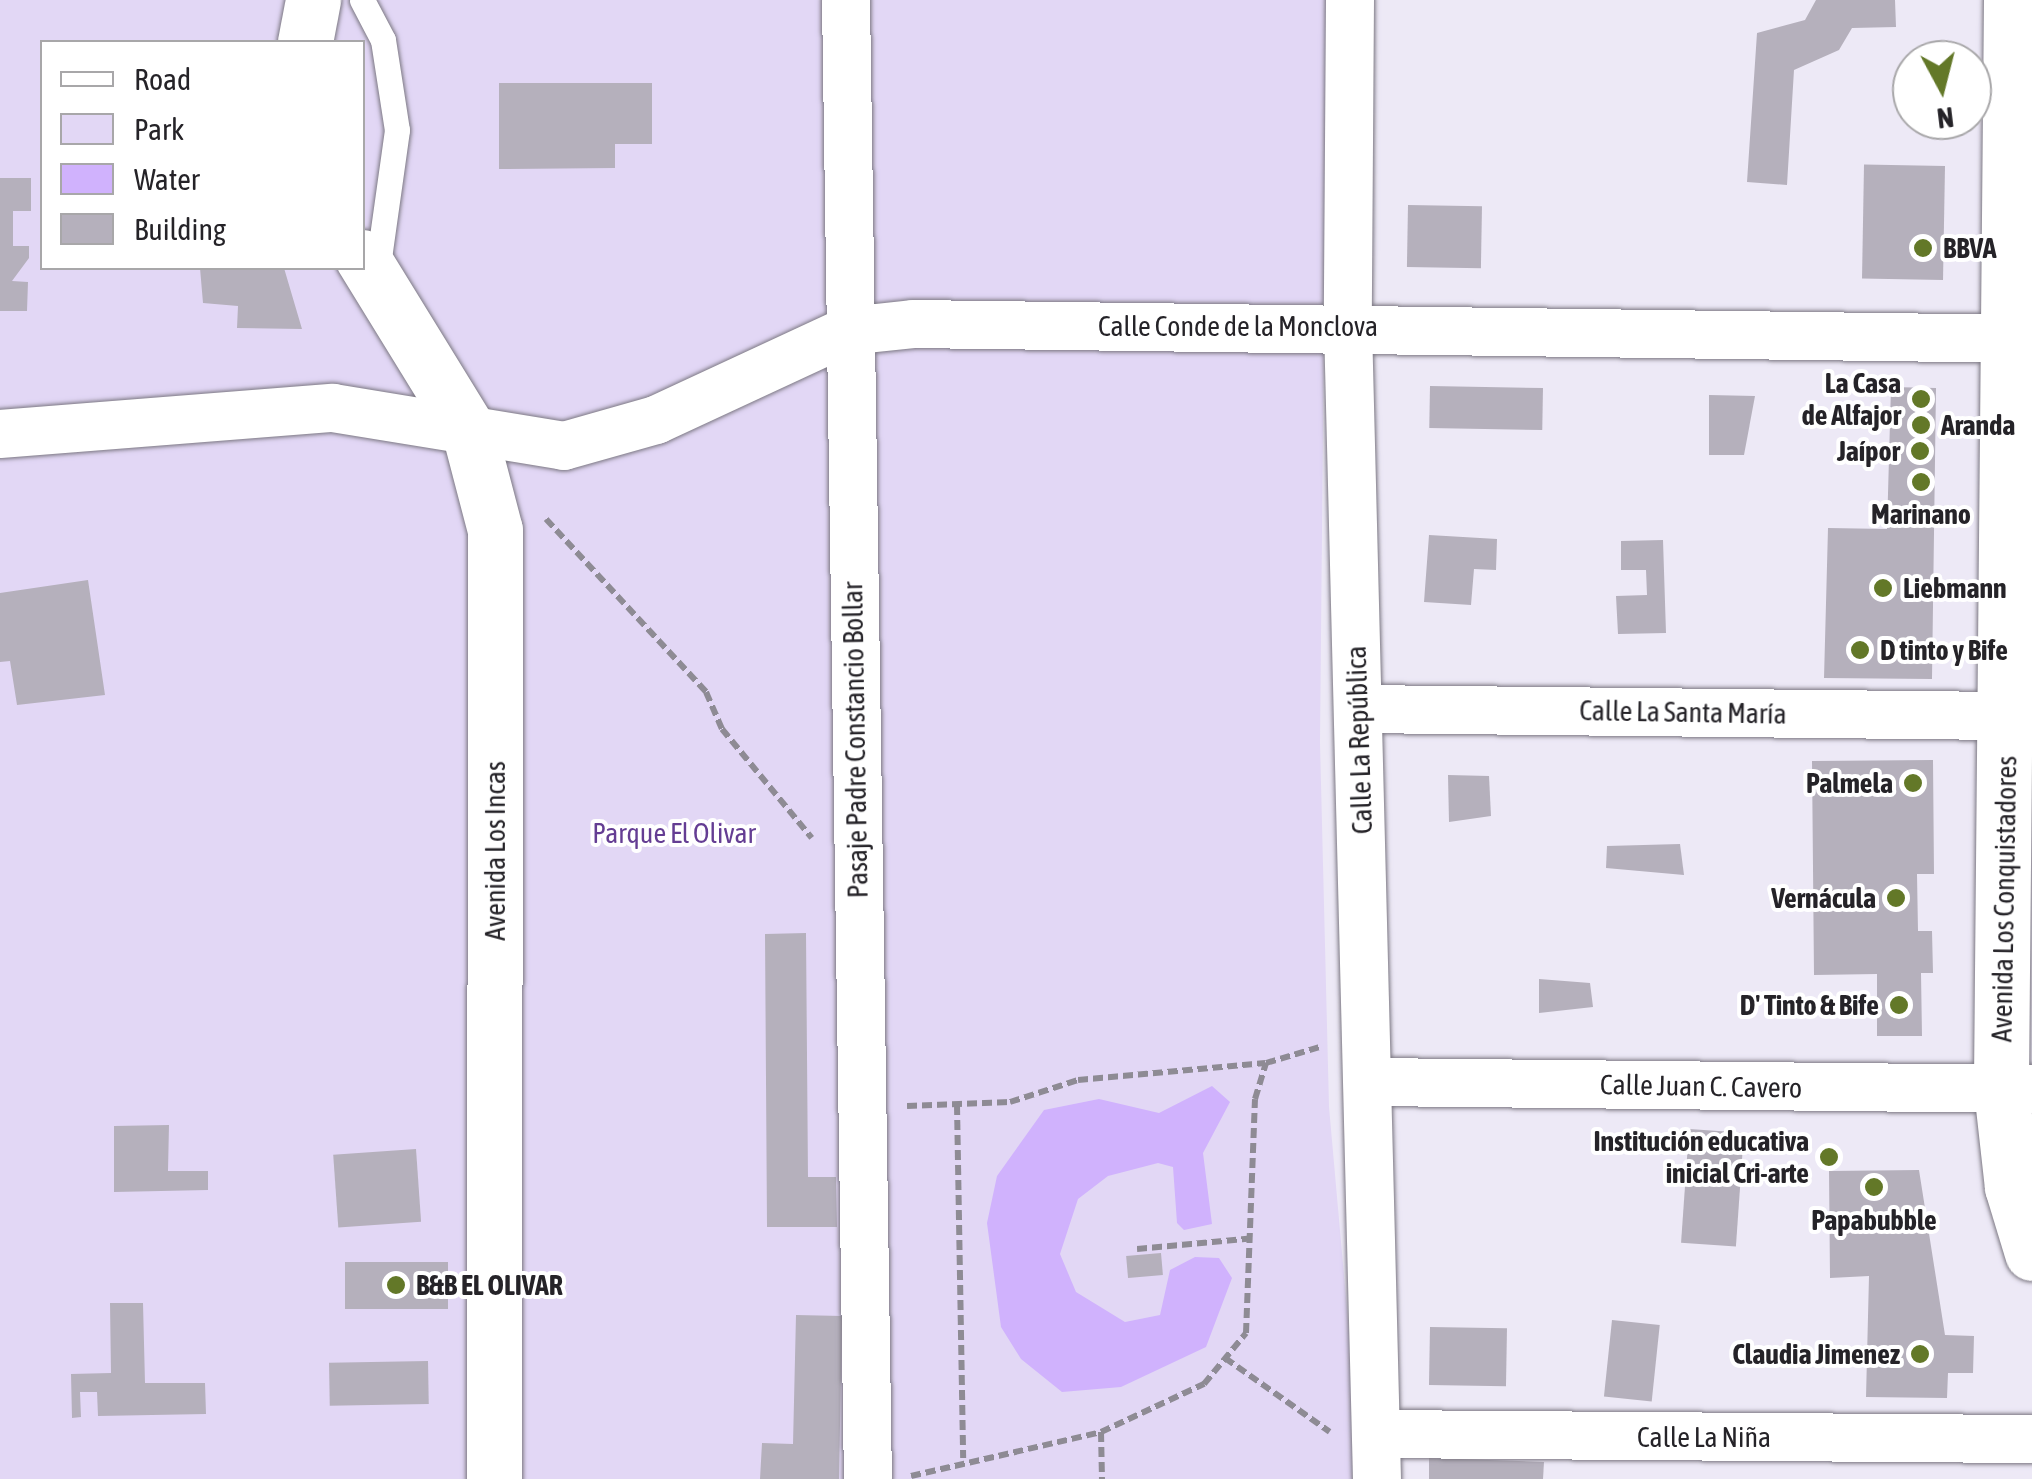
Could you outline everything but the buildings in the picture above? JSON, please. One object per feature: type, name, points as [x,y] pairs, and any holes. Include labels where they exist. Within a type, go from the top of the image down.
[{"type":"street","points":[[305,40],[313,0]]},
{"type":"street","name":"Pasaje Padre Constancio Bollar","points":[[846,0],[868,1479]]},
{"type":"street","name":"Calle La República","points":[[1350,0],[1348,326],[1376,1455]]},
{"type":"street","name":"Avenida Los Conquistadores","points":[[2010,0],[2021,338],[2007,716],[2016,1089],[2012,1187],[2032,1253]]},
{"type":"street","name":"Avenida Los Incas","points":[[369,269],[469,431],[494,530],[494,1479]]},
{"type":"street","name":"Calle Conde de la Monclova","points":[[0,434],[333,408],[469,431],[536,447],[588,443],[848,331],[1348,326],[2021,338]]},
{"type":"street","name":"Calle La Santa María","points":[[1358,709],[2007,716]]},
{"type":"street","name":"Calle Juan C. Cavero","points":[[1369,1063],[2016,1089]]},
{"type":"street","name":"Calle La Niña","points":[[1376,1455],[2032,1439]]},
{"type":"lane","points":[[362,0],[383,40],[397,130],[369,269]]},
{"type":"path","points":[[540,512],[706,692],[722,729],[858,895]]},
{"type":"path","points":[[862,1108],[1010,1102],[1078,1080],[1266,1063],[1296,1047],[1369,1063]]},
{"type":"path","points":[[902,1479],[962,1458],[1101,1432],[1204,1384],[1246,1332],[1255,1238],[1255,1098],[1266,1063]]},
{"type":"path","points":[[957,1104],[962,1458]]},
{"type":"path","points":[[1138,1249],[1255,1238]]},
{"type":"path","points":[[1225,1358],[1342,1446],[1376,1455]]},
{"type":"path","points":[[1101,1432],[1102,1479]]},
{"type":"green space","name":"Parque El Olivar","points":[[0,0],[1327,0],[1320,743],[1329,1107],[1356,1410],[1352,1479],[0,1479]]},
{"type":"water","points":[[1212,1086],[1230,1102],[1203,1153],[1212,1224],[1184,1230],[1177,1223],[1173,1167],[1158,1163],[1108,1176],[1078,1199],[1060,1254],[1076,1292],[1125,1322],[1160,1315],[1170,1270],[1195,1257],[1219,1258],[1232,1278],[1206,1347],[1121,1387],[1062,1392],[1021,1359],[1001,1327],[987,1223],[997,1176],[1044,1110],[1099,1099],[1159,1113]]},
{"type":"place","name":"BBVA","points":[[1923,248]]},
{"type":"place","name":"La Casa de Alfajor","points":[[1921,399]]},
{"type":"place","name":"Aranda","points":[[1921,425]]},
{"type":"place","name":"Jaípor","points":[[1920,451]]},
{"type":"place","name":"Marinano","points":[[1921,482]]},
{"type":"place","name":"Liebmann","points":[[1883,588]]},
{"type":"place","name":"D tinto y Bife","points":[[1860,650]]},
{"type":"place","name":"Palmela","points":[[1913,783]]},
{"type":"place","name":"Vernácula","points":[[1896,898]]},
{"type":"place","name":"D' Tinto & Bife","points":[[1899,1005]]},
{"type":"place","name":"Institución educativa inicial Cri-arte","points":[[1829,1157]]},
{"type":"place","name":"Papabubble","points":[[1874,1187]]},
{"type":"place","name":"B&B EL OLIVAR","points":[[396,1285]]},
{"type":"place","name":"Claudia Jimenez","points":[[1920,1354]]}]
